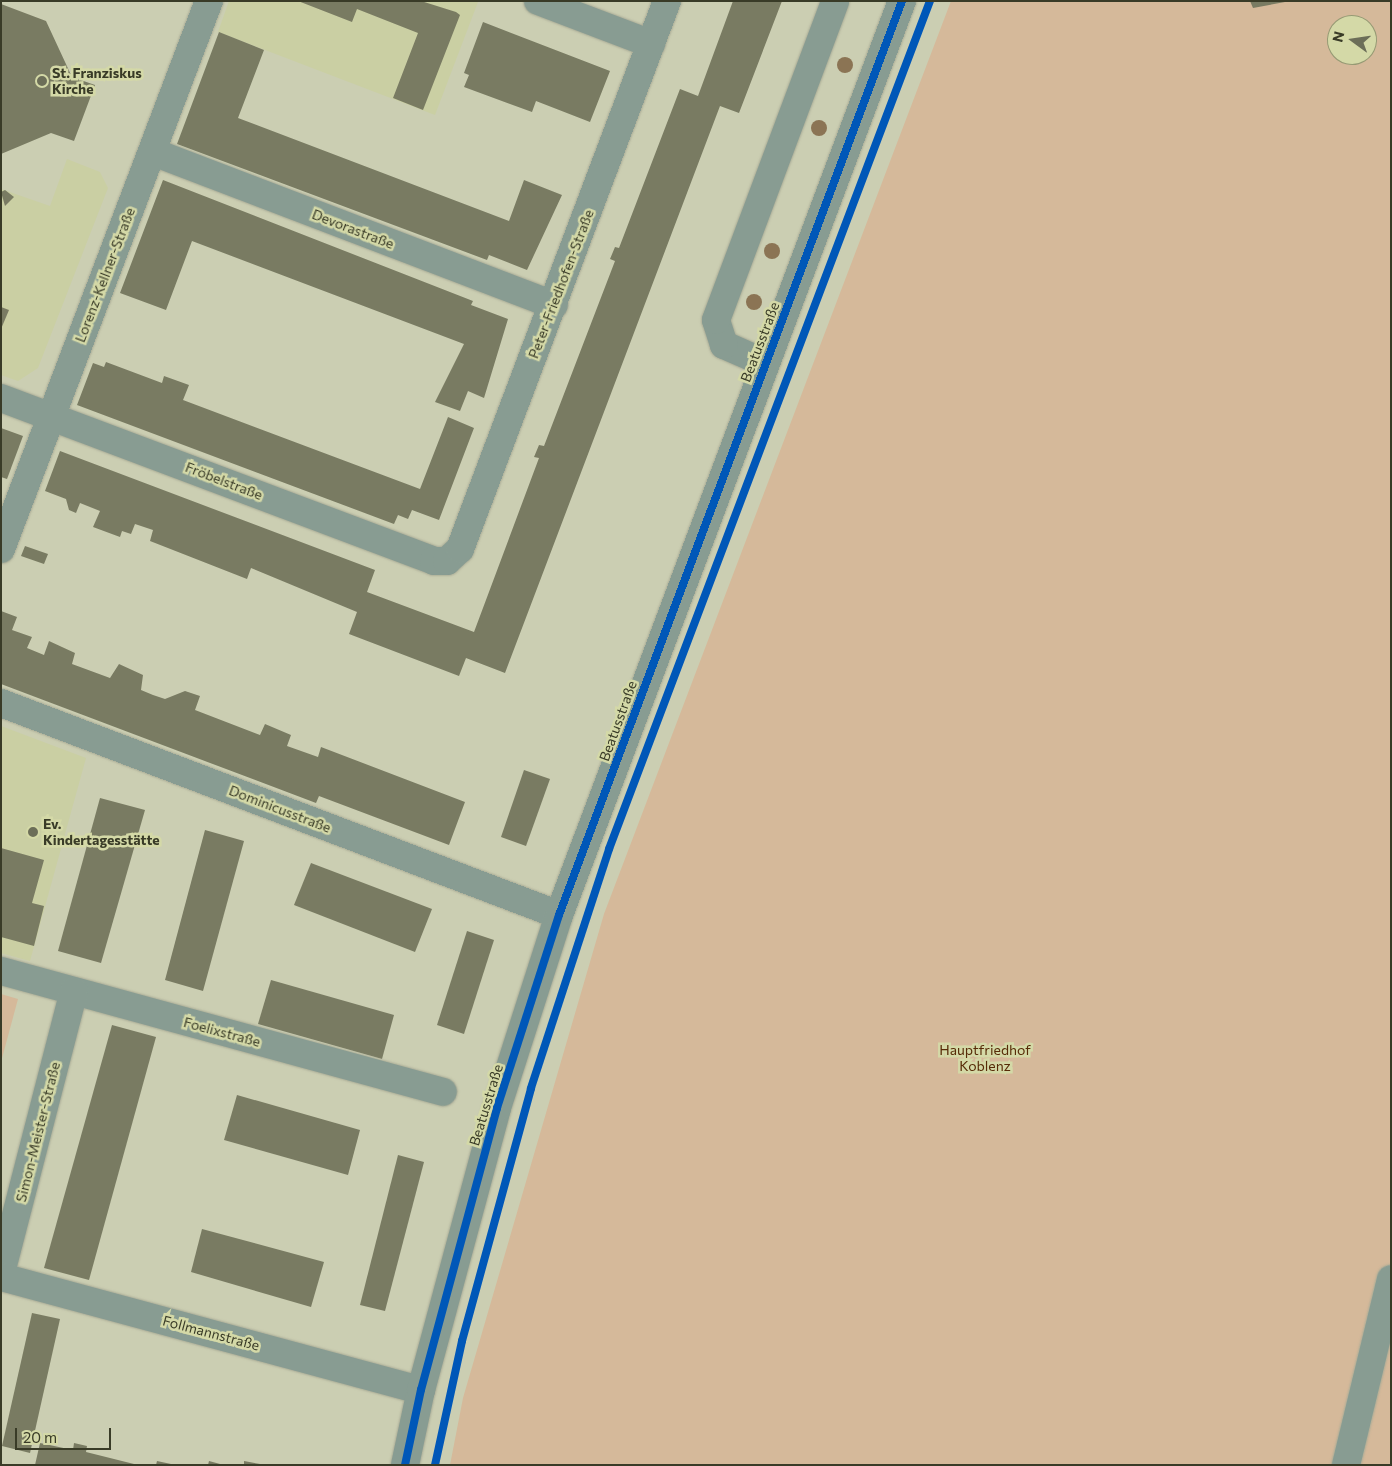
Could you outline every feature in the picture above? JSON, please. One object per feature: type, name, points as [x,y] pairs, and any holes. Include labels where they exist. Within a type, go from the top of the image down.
[{"type":"street","name":"Lorenz-Kellner-Straße","points":[[1,549],[210,1]]},
{"type":"street","points":[[538,1],[651,44]]},
{"type":"street","name":"Peter-Friedhofen-Straße","points":[[447,561],[460,549],[554,305],[667,1]]},
{"type":"street","name":"Beatusstraße","points":[[765,363],[724,345],[716,320],[835,1]]},
{"type":"street","name":"Beatusstraße","points":[[406,1465],[421,1390],[497,1108],[559,915],[902,1]]},
{"type":"street","name":"Devorastraße","points":[[153,152],[554,305]]},
{"type":"street","name":"Fröbelstraße","points":[[1,398],[434,561],[447,561]]},
{"type":"street","name":"Dominicusstraße","points":[[1,702],[559,915]]},
{"type":"street","name":"Foelixstraße","points":[[1,971],[443,1092]]},
{"type":"street","name":"Simon-Meister-Straße","points":[[1,1273],[74,991]]},
{"type":"street","name":"Follmannstraße","points":[[1,1277],[421,1390]]},
{"type":"street","points":[[1346,1465],[1391,1279]]},
{"type":"shaded area","points":[[229,1],[478,2],[435,115],[218,32]]},
{"type":"shaded area","points":[[67,159],[100,172],[108,188],[38,368],[18,381],[1,375],[1,189],[50,206]]},
{"type":"shaded area","name":"Ev. Kindertagesstätte","points":[[1,726],[86,758],[30,961],[1,953]]},
{"type":"green space","name":"Hauptfriedhof Koblenz","points":[[951,1],[1391,1],[1391,1465],[450,1465],[463,1398],[604,914]]},
{"type":"green space","points":[[1,994],[18,999],[1,1062]]},
{"type":"building","points":[[298,1],[421,1],[460,15],[423,110],[393,98],[418,33],[357,9],[352,22]]},
{"type":"building","points":[[733,1],[782,1],[739,113],[720,106],[505,673],[466,658],[459,676],[349,634],[357,612],[251,568],[247,579],[150,541],[153,530],[135,524],[131,534],[122,531],[120,537],[93,527],[100,511],[80,503],[76,513],[69,510],[66,499],[45,491],[60,451],[375,570],[367,592],[474,632],[539,458],[534,457],[539,445],[544,446],[615,261],[610,259],[615,247],[619,248],[680,89],[698,96]]},
{"type":"building","points":[[1250,1],[1285,1],[1285,2],[1253,8]]},
{"type":"building","name":"St. Franziskus Kirche","points":[[1,4],[46,21],[72,77],[95,85],[74,141],[51,133],[1,154]]},
{"type":"building","points":[[483,22],[610,71],[590,122],[536,101],[532,112],[464,87],[469,75],[464,73]]},
{"type":"building","points":[[219,32],[264,50],[238,118],[509,221],[524,180],[562,195],[527,270],[489,255],[487,260],[177,144]]},
{"type":"building","points":[[163,180],[473,301],[471,305],[508,319],[484,398],[468,391],[460,411],[435,402],[464,344],[192,241],[166,310],[120,293]]},
{"type":"building","points":[[5,190],[14,197],[5,206],[1,192]]},
{"type":"building","points":[[1,307],[9,310],[1,329]]},
{"type":"building","points":[[106,362],[162,383],[164,376],[189,385],[183,400],[420,489],[448,417],[474,428],[439,520],[412,510],[408,519],[398,515],[394,524],[77,405],[93,363],[104,367]]},
{"type":"building","points":[[1,428],[23,436],[7,479],[1,477]]},
{"type":"building","points":[[25,546],[48,554],[44,564],[21,556]]},
{"type":"building","points":[[1,611],[17,617],[12,630],[32,637],[27,648],[44,655],[49,641],[75,653],[72,664],[110,678],[119,664],[143,675],[141,690],[153,695],[165,699],[185,691],[200,696],[195,710],[260,735],[265,724],[291,735],[287,746],[318,757],[321,747],[465,802],[449,845],[319,796],[316,803],[1,684]]},
{"type":"building","points":[[524,770],[550,779],[526,846],[501,837]]},
{"type":"building","points":[[100,798],[145,810],[101,963],[58,951]]},
{"type":"building","points":[[205,830],[244,841],[203,991],[165,980]]},
{"type":"building","points":[[1,848],[44,860],[32,903],[44,906],[34,946],[1,937]]},
{"type":"building","points":[[311,863],[432,909],[415,952],[294,905]]},
{"type":"building","points":[[467,931],[494,940],[464,1034],[437,1025]]},
{"type":"building","points":[[271,980],[394,1015],[382,1059],[258,1024]]},
{"type":"building","points":[[112,1025],[156,1037],[89,1280],[44,1268]]},
{"type":"building","points":[[237,1095],[360,1130],[348,1175],[224,1140]]},
{"type":"building","points":[[398,1155],[424,1162],[385,1311],[360,1305]]},
{"type":"building","points":[[202,1229],[324,1262],[311,1307],[191,1272]]},
{"type":"building","points":[[32,1313],[60,1319],[30,1453],[2,1446]]},
{"type":"building","points":[[40,1443],[73,1450],[74,1443],[87,1446],[86,1452],[138,1465],[35,1465]]},
{"type":"building","points":[[157,1461],[171,1464],[156,1465]]},
{"type":"building","points":[[209,1461],[220,1464],[220,1465],[208,1465]]},
{"type":"building","points":[[244,1461],[260,1464],[260,1465],[244,1465]]},
{"type":"cycle path","points":[[405,1465],[421,1390],[497,1108],[559,915],[902,1]]},
{"type":"cycle path","points":[[435,1465],[462,1341],[531,1088],[609,849],[930,1]]},
{"type":"place","name":"St. Franziskus Kirche","points":[[42,81]]},
{"type":"place","name":"Ev. Kindertagesstätte","points":[[33,832]]}]
